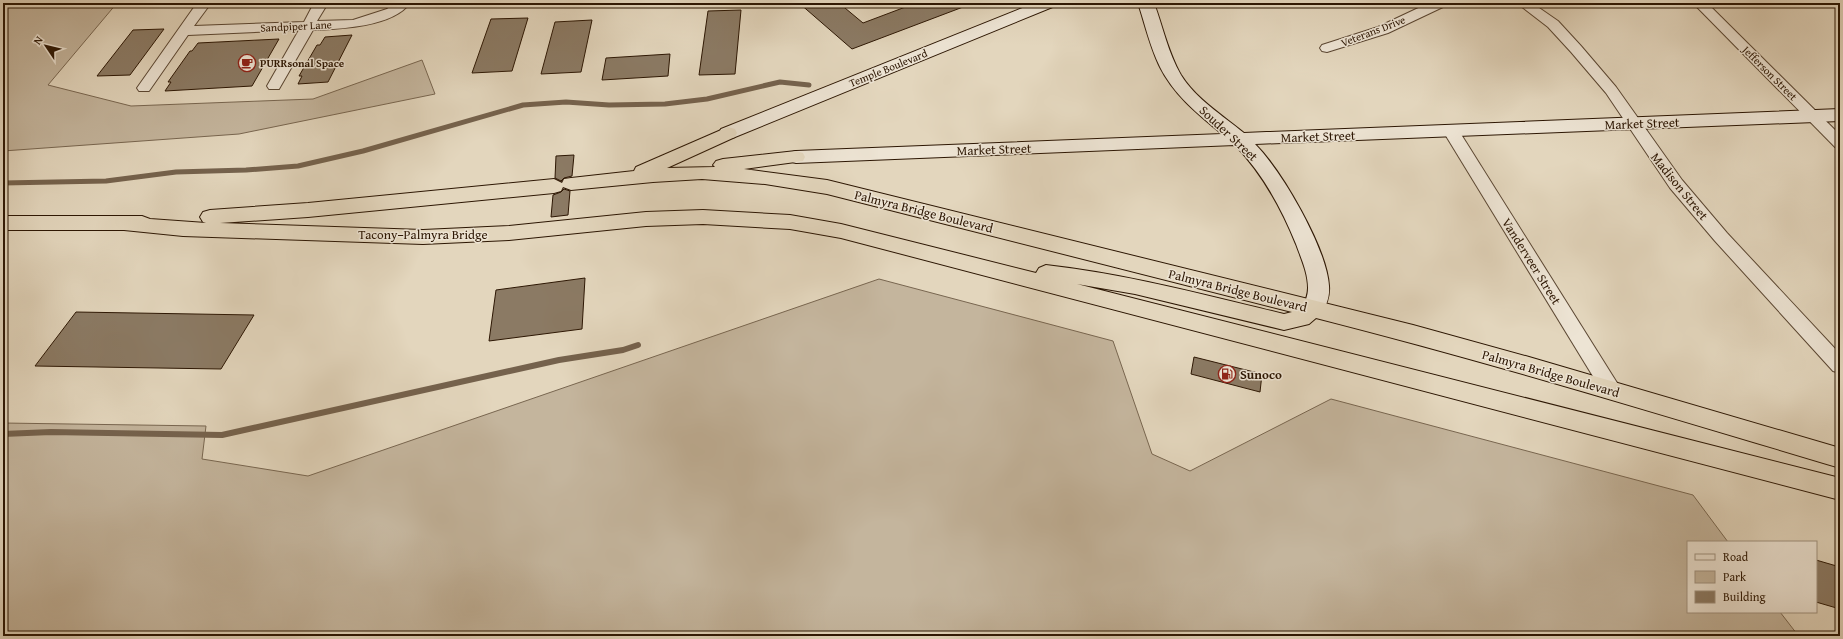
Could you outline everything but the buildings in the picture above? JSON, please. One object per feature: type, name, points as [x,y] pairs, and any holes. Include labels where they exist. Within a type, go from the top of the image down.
[{"type":"highway","points":[[627,178],[728,134]]},
{"type":"highway","points":[[673,174],[738,163],[796,157]]},
{"type":"highway","name":"Palmyra Bridge Boulevard","points":[[627,178],[673,174],[731,174],[827,187],[1468,349],[1840,458]]},
{"type":"highway","name":"Tacony–Palmyra Bridge","points":[[3,224],[128,224],[308,210],[627,178]]},
{"type":"highway","name":"Tacony–Palmyra Bridge","points":[[128,224],[182,229],[423,237],[509,233],[666,217],[742,219],[790,222],[816,226],[967,264]]},
{"type":"highway","points":[[967,264],[1116,282],[1284,322],[1301,318],[1313,309]]},
{"type":"highway","points":[[967,264],[1840,489]]},
{"type":"street","points":[[144,88],[204,3]]},
{"type":"street","points":[[274,86],[321,3]]},
{"type":"street","name":"Sandpiper Lane","points":[[183,31],[354,24],[392,12],[403,3]]},
{"type":"street","name":"Temple Boulevard","points":[[728,134],[1049,3]]},
{"type":"street","name":"Souder Street","points":[[1146,3],[1165,59],[1176,80],[1198,104],[1240,139],[1268,171],[1284,195],[1295,217],[1319,280],[1319,296],[1313,309]]},
{"type":"street","name":"Veterans Drive","points":[[1327,48],[1383,30],[1440,3]]},
{"type":"street","name":"Madison Street","points":[[1524,3],[1553,24],[1576,49],[1611,90],[1673,180],[1721,237],[1840,366]]},
{"type":"street","name":"Jefferson Street","points":[[1700,3],[1840,144]]},
{"type":"street","name":"Market Street","points":[[796,157],[1840,116]]},
{"type":"street","name":"Vanderveer Street","points":[[1451,131],[1612,391]]},
{"type":"green space","points":[[3,3],[117,3],[48,85],[131,106],[313,99],[422,60],[435,94],[239,134],[3,151]]},
{"type":"green space","points":[[879,279],[1113,341],[1152,454],[1190,471],[1331,399],[1693,495],[1727,541],[1687,541],[1687,613],[1781,613],[1797,634],[1804,636],[3,636],[3,423],[206,426],[202,459],[308,476]]},
{"type":"waterway","points":[[3,183],[106,181],[176,172],[246,170],[298,166],[363,151],[523,105],[566,102],[609,105],[665,104],[707,99],[780,82],[809,85]]},
{"type":"waterway","points":[[3,434],[51,432],[222,435],[559,360],[623,350],[638,345]]},
{"type":"place","name":"PURRsonal Space","points":[[247,63]]},
{"type":"place","name":"Sunoco","points":[[1227,374]]}]
